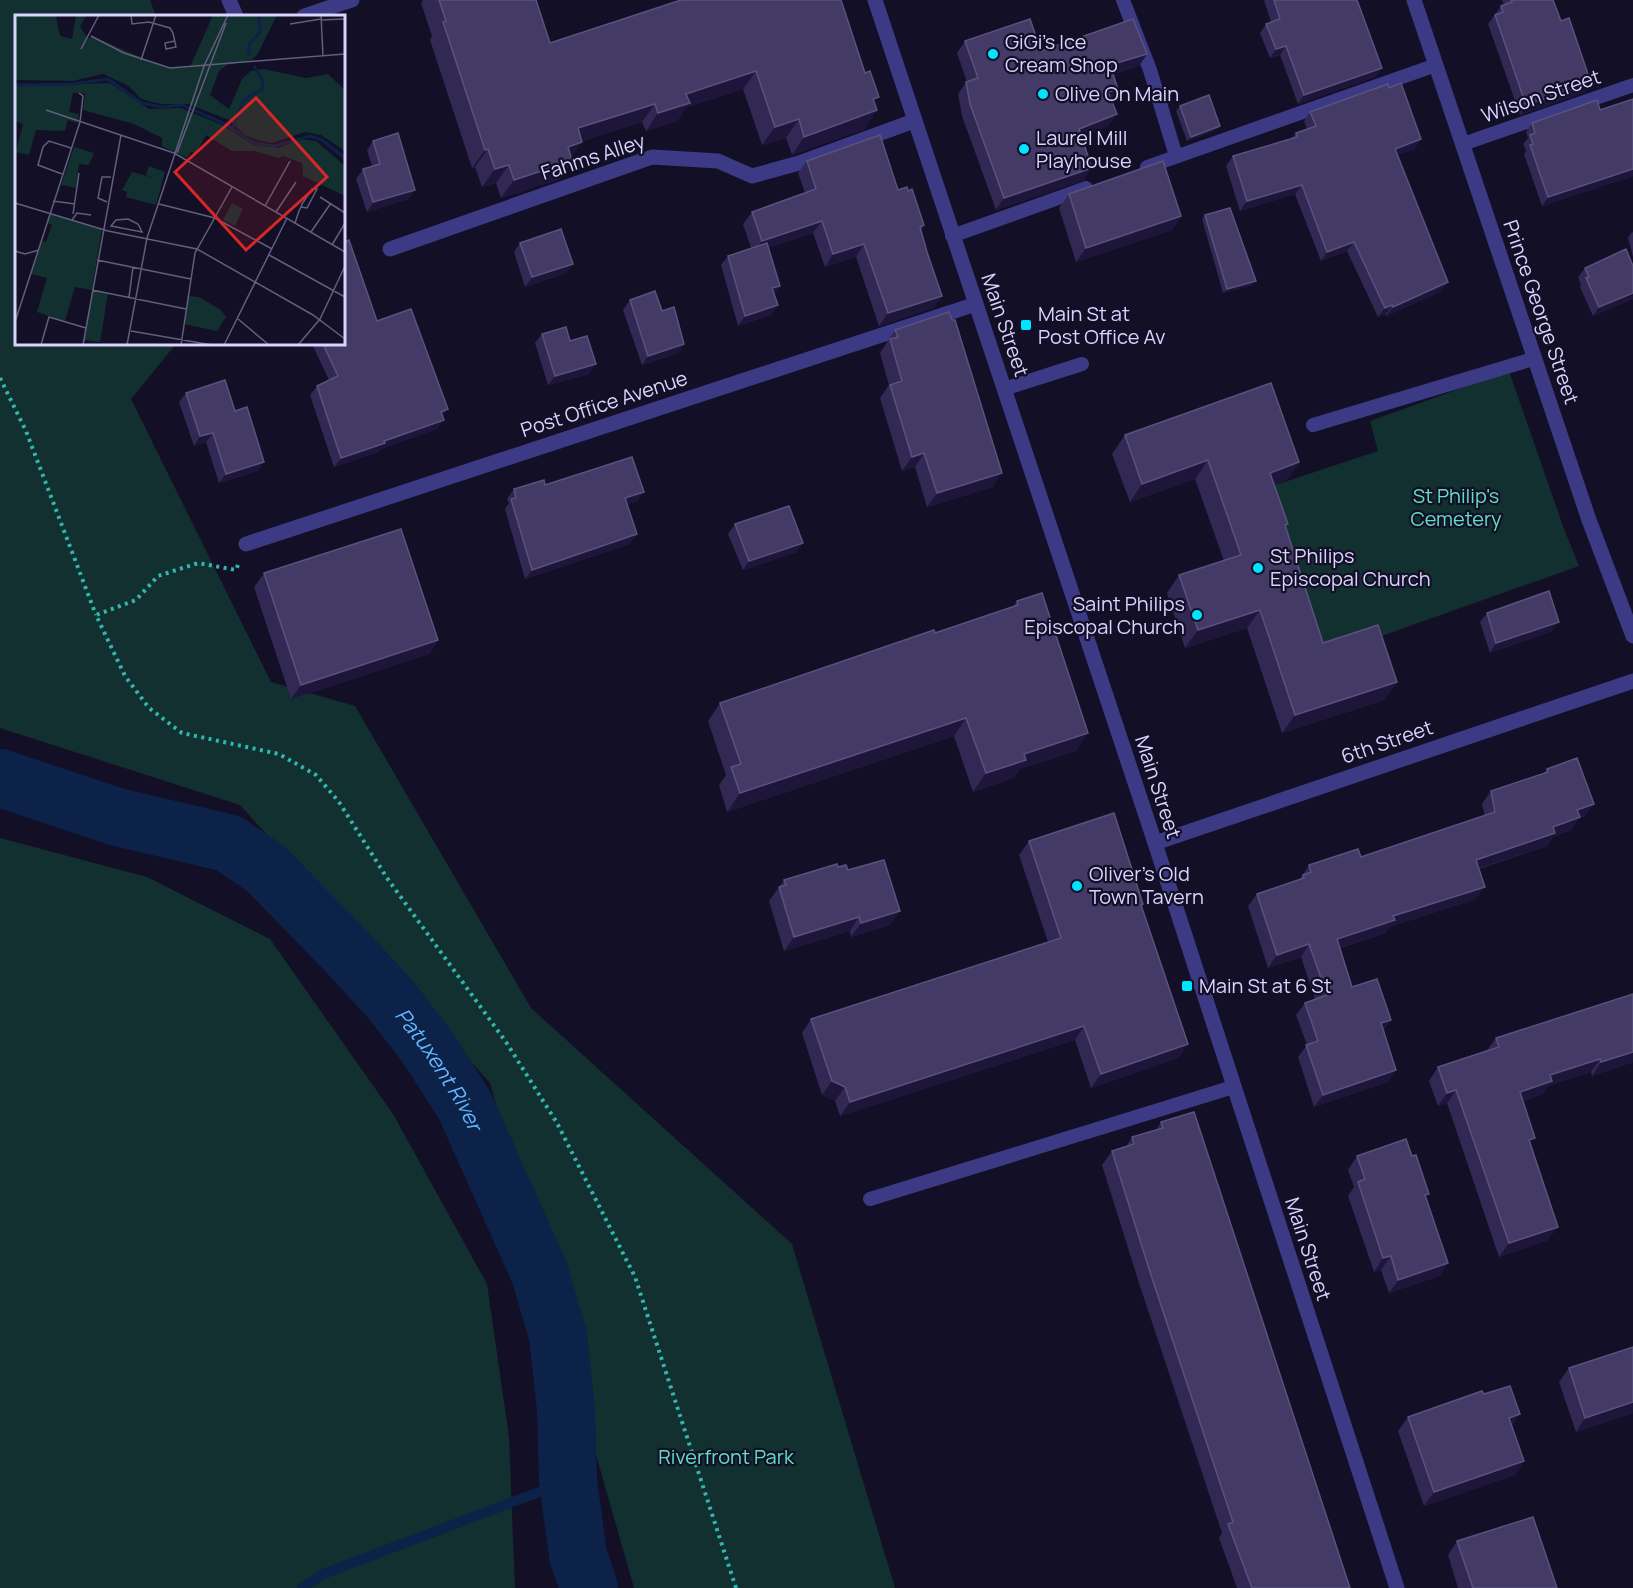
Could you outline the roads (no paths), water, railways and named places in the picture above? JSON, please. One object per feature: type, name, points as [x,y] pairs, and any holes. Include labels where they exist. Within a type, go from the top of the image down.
[{"type":"street","points":[[230,0],[236,15]]},
{"type":"street","points":[[307,15],[352,0]]},
{"type":"street","name":"Main Street","points":[[875,0],[1155,843],[1397,1588]]},
{"type":"street","name":"Prince George Street","points":[[1414,0],[1533,359],[1599,548],[1633,636]]},
{"type":"street","name":"Fahms Alley","points":[[390,249],[652,157],[718,161],[752,176],[799,163],[914,121]]},
{"type":"street","name":"Post Office Avenue","points":[[246,544],[976,304]]},
{"type":"street","name":"6th Street","points":[[1155,843],[1633,681]]},
{"type":"lane","points":[[1123,0],[1150,70],[1176,156]]},
{"type":"lane","points":[[1131,172],[1436,65]]},
{"type":"lane","name":"Wilson Street","points":[[1462,144],[1633,85]]},
{"type":"lane","points":[[952,236],[1098,184]]},
{"type":"lane","points":[[1313,425],[1533,359]]},
{"type":"lane","points":[[1004,389],[1082,364]]},
{"type":"lane","points":[[870,1199],[1233,1087]]},
{"type":"waterway","name":"Patuxent River","points":[[0,778],[117,817],[228,843],[265,868],[390,999],[426,1045],[465,1106],[540,1274],[558,1336],[566,1409],[568,1481],[578,1555],[589,1588]]},
{"type":"waterway","points":[[302,1588],[323,1574],[568,1481]]},
{"type":"place","name":"GiGi's Ice Cream Shop","points":[[993,54]]},
{"type":"place","name":"Olive On Main","points":[[1043,94]]},
{"type":"place","name":"Laurel Mill Playhouse","points":[[1024,149]]},
{"type":"place","name":"Main St at Post Office Av","points":[[1026,325]]},
{"type":"place","name":"St Philips Episcopal Church","points":[[1258,568]]},
{"type":"place","name":"Saint Philips Episcopal Church","points":[[1197,615]]},
{"type":"place","name":"Oliver's Old Town Tavern","points":[[1077,886]]},
{"type":"place","name":"Main St at 6 St","points":[[1187,986]]},
{"type":"park label","name":"St Philip's Cemetery","points":[[1456,508]]},
{"type":"park label","name":"Riverfront Park","points":[[726,1457]]}]
